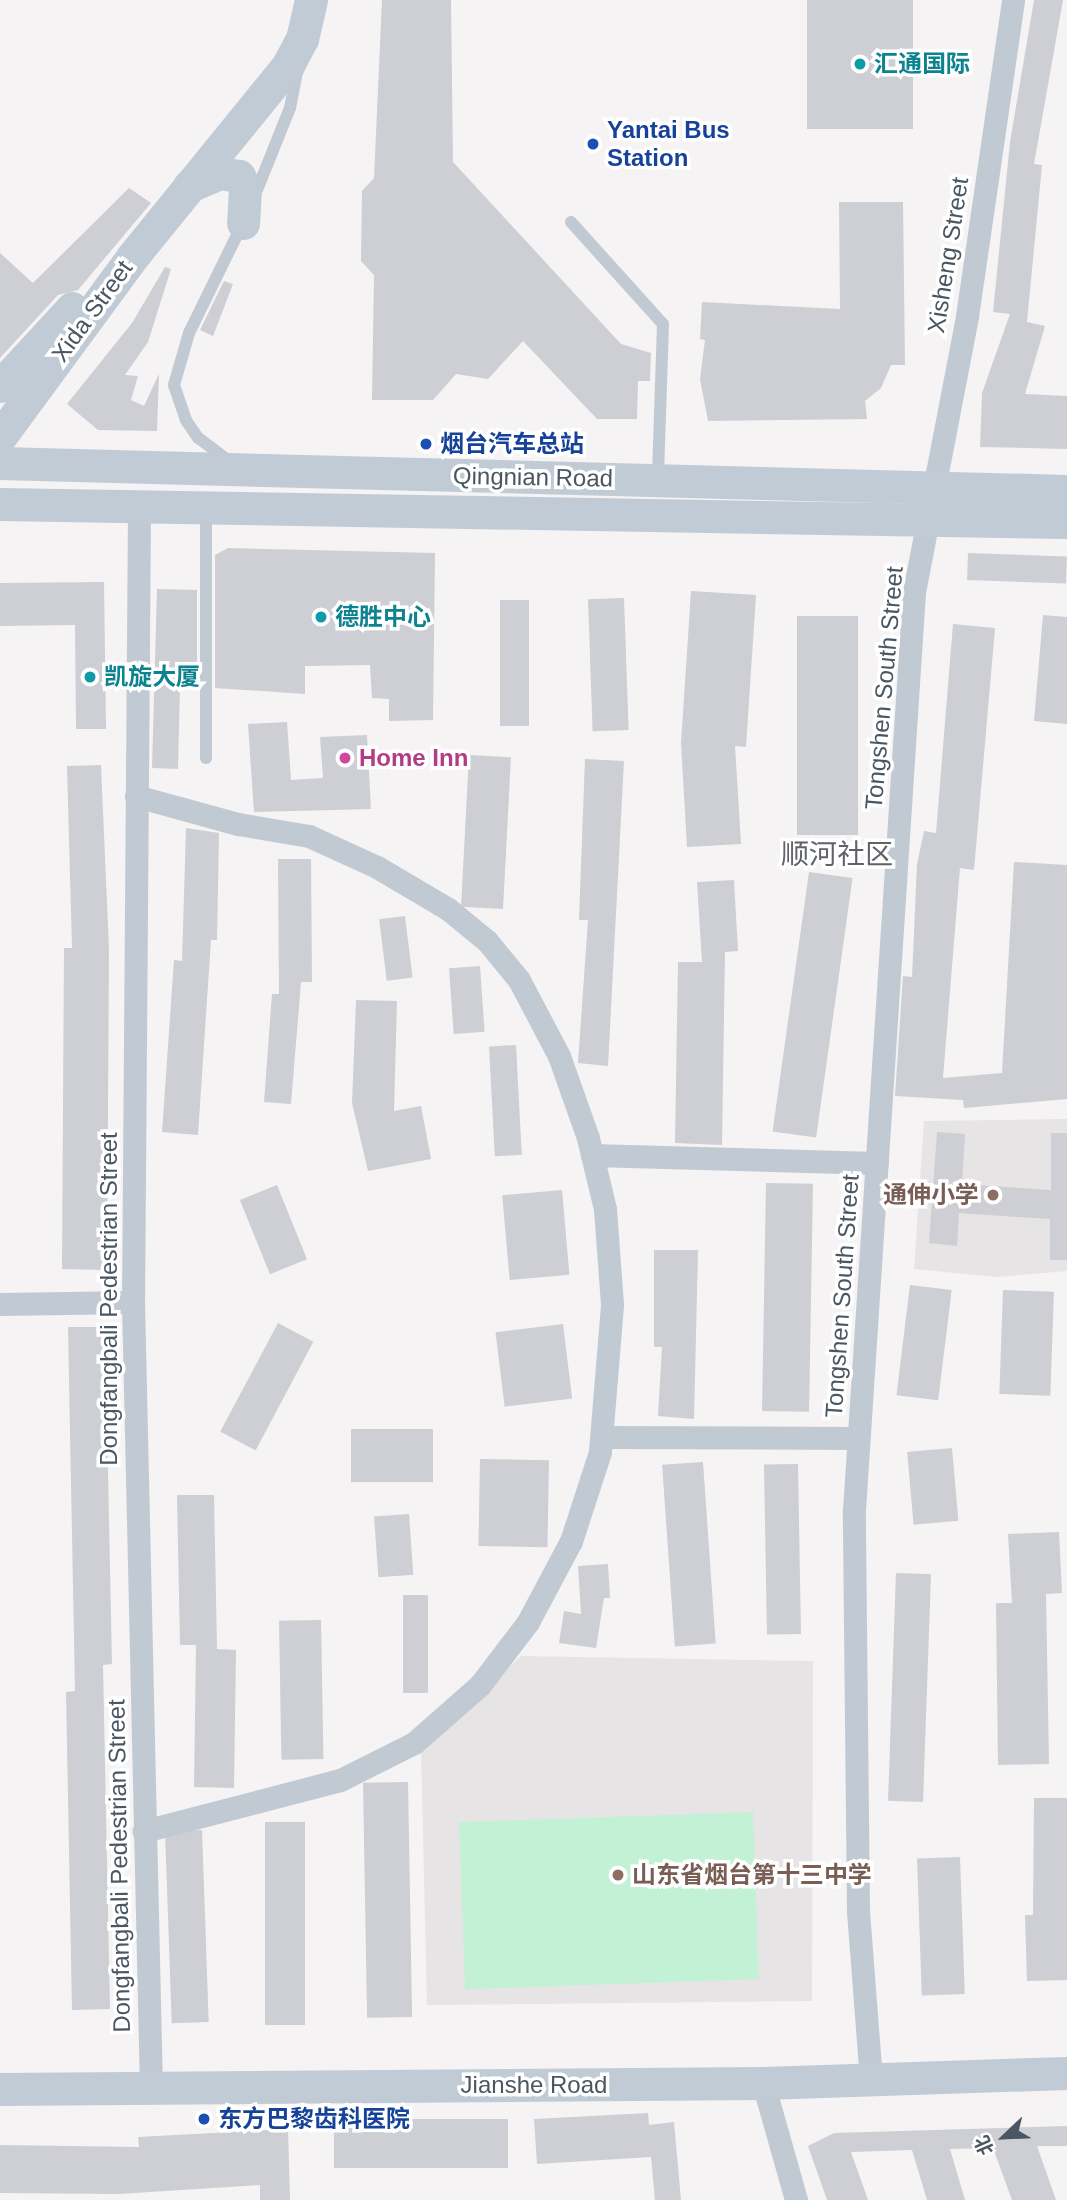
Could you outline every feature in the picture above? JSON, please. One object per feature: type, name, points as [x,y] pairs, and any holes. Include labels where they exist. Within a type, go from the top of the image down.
[{"type":"main road","name":"Xida Street","points":[[0,386],[187,187],[268,92],[302,39],[311,0]]},
{"type":"main road","points":[[187,187],[220,173],[239,176],[245,188],[243,223]]},
{"type":"main road","name":"Xida Street","points":[[0,437],[187,187]]},
{"type":"main road","name":"Qingnian Road","points":[[0,463],[251,473],[658,478],[931,502],[1067,522]]},
{"type":"main road","name":"Qingnian Road","points":[[0,504],[206,510],[931,502],[1067,491]]},
{"type":"main road","name":"Jianshe Road","points":[[0,2089],[763,2083],[1067,2073]]},
{"type":"street","name":"Xisheng Street","points":[[931,502],[967,316],[1013,0]]},
{"type":"street","name":"Tongshen South Street","points":[[871,2080],[858,1912],[853,1510],[914,592],[931,502]]},
{"type":"street","name":"Dongfangbali Pedestrian Street","points":[[139,509],[133,1302],[151,2088]]},
{"type":"street","points":[[136,796],[238,824],[309,836],[377,867],[448,909],[487,941],[519,980],[559,1056],[592,1155],[605,1209],[612,1305],[602,1437],[571,1541],[528,1622],[480,1685],[414,1743],[340,1780],[144,1831]]},
{"type":"street","points":[[592,1155],[877,1163]]},
{"type":"street","points":[[0,1304],[133,1302]]},
{"type":"street","points":[[602,1437],[858,1438]]},
{"type":"street","points":[[763,2083],[796,2200]]},
{"type":"lane","points":[[251,473],[198,438],[186,420],[174,385],[189,332],[243,223],[290,108],[302,39]]},
{"type":"lane","points":[[571,222],[663,324],[658,478]]},
{"type":"lane","points":[[206,510],[206,758]]},
{"type":"shaded area","name":"通伸小学","points":[[1067,1119],[1067,1271],[996,1277],[914,1269],[924,1121]]},
{"type":"shaded area","name":"山东省烟台第十三中学","points":[[521,1656],[813,1661],[812,2001],[427,2005],[421,1748]]},
{"type":"green space","points":[[753,1812],[759,1979],[465,1989],[459,1822]]},
{"type":"building","points":[[382,0],[451,0],[453,162],[621,344],[651,353],[650,381],[638,381],[637,419],[597,419],[523,341],[488,379],[456,374],[433,400],[372,400],[374,275],[361,261],[362,191],[374,178]]},
{"type":"building","name":"汇通国际","points":[[807,0],[913,0],[913,129],[807,129]]},
{"type":"building","points":[[1034,0],[1063,0],[1034,164],[1042,165],[1027,322],[1045,326],[1025,394],[1067,396],[1067,449],[980,447],[982,393],[1010,314],[993,312],[1010,142]]},
{"type":"building","points":[[129,188],[151,203],[78,290],[58,295],[0,358],[0,253],[33,283]]},
{"type":"building","points":[[839,202],[903,202],[905,365],[891,365],[881,388],[865,401],[867,419],[708,421],[700,379],[705,340],[700,339],[702,302],[840,309]]},
{"type":"building","points":[[165,267],[171,269],[148,342],[125,375],[138,376],[131,400],[144,406],[159,374],[157,431],[98,430],[67,404],[132,323]]},
{"type":"building","points":[[224,281],[233,284],[213,336],[200,330]]},
{"type":"building","name":"德胜中心","points":[[228,548],[435,553],[433,720],[389,721],[389,699],[372,698],[370,665],[305,666],[305,694],[215,688],[215,555]]},
{"type":"building","points":[[968,553],[1067,556],[1066,583],[967,580]]},
{"type":"building","name":"凯旋大厦","points":[[104,582],[106,729],[76,729],[75,625],[0,626],[0,583]]},
{"type":"building","points":[[157,589],[197,590],[197,686],[180,685],[178,769],[152,768]]},
{"type":"building","points":[[691,591],[756,595],[746,747],[735,746],[741,844],[687,847],[681,743]]},
{"type":"building","points":[[624,598],[629,730],[593,731],[588,599]]},
{"type":"building","points":[[500,600],[529,600],[529,726],[500,726]]},
{"type":"building","points":[[1043,615],[1067,617],[1067,724],[1034,721]]},
{"type":"building","points":[[797,616],[858,616],[858,835],[797,835]]},
{"type":"building","points":[[953,624],[995,628],[974,870],[960,868],[943,1078],[1002,1073],[1014,862],[1067,865],[1067,1099],[964,1108],[963,1100],[895,1096],[903,976],[912,977],[917,864],[924,831],[936,833]]},
{"type":"building","name":"Home Inn","points":[[287,722],[291,780],[323,778],[320,737],[367,735],[371,809],[254,812],[248,724]]},
{"type":"building","points":[[469,755],[511,757],[503,909],[461,907]]},
{"type":"building","points":[[585,759],[624,761],[608,1066],[578,1063],[588,920],[579,920]]},
{"type":"building","points":[[101,765],[109,949],[107,1270],[62,1269],[64,948],[72,948],[67,766]]},
{"type":"building","points":[[186,828],[219,833],[217,940],[211,940],[198,1135],[162,1132],[174,960],[182,961]]},
{"type":"building","points":[[278,859],[311,859],[312,982],[301,982],[291,1104],[264,1102],[272,994],[279,994]]},
{"type":"building","points":[[809,872],[853,878],[816,1138],[773,1131]]},
{"type":"building","points":[[734,880],[738,951],[725,952],[722,1145],[675,1143],[678,962],[702,962],[697,882]]},
{"type":"building","points":[[405,916],[413,978],[387,981],[379,919]]},
{"type":"building","points":[[480,966],[485,1032],[454,1034],[449,968]]},
{"type":"building","points":[[356,1000],[397,1001],[394,1111],[421,1106],[431,1159],[368,1171],[352,1103]]},
{"type":"building","points":[[516,1045],[522,1155],[495,1156],[489,1046]]},
{"type":"building","points":[[937,1132],[965,1134],[962,1184],[1051,1190],[1051,1133],[1067,1133],[1067,1260],[1050,1260],[1050,1219],[959,1213],[957,1246],[929,1243]]},
{"type":"building","points":[[766,1183],[813,1184],[809,1412],[762,1411]]},
{"type":"building","points":[[277,1185],[307,1259],[270,1274],[240,1200]]},
{"type":"building","points":[[562,1190],[569,1275],[510,1280],[502,1195]]},
{"type":"building","points":[[654,1250],[698,1250],[694,1419],[658,1416],[662,1347],[654,1347]]},
{"type":"building","points":[[910,1285],[952,1290],[938,1400],[896,1395]]},
{"type":"building","points":[[1003,1290],[1054,1292],[1050,1396],[999,1394]]},
{"type":"building","points":[[278,1323],[313,1342],[256,1450],[220,1432]]},
{"type":"building","points":[[563,1324],[572,1398],[505,1407],[496,1332]]},
{"type":"building","points":[[68,1327],[105,1327],[112,1664],[103,1665],[110,2009],[72,2010],[66,1692],[75,1691]]},
{"type":"building","points":[[351,1429],[433,1429],[433,1482],[351,1482]]},
{"type":"building","points":[[952,1448],[958,1521],[914,1525],[907,1452]]},
{"type":"building","points":[[480,1459],[549,1460],[547,1547],[478,1546]]},
{"type":"building","points":[[703,1462],[716,1644],[675,1646],[662,1465]]},
{"type":"building","points":[[798,1464],[801,1634],[767,1635],[764,1465]]},
{"type":"building","points":[[177,1495],[214,1495],[217,1649],[236,1650],[234,1788],[194,1787],[196,1645],[180,1645]]},
{"type":"building","points":[[409,1514],[413,1575],[378,1577],[374,1516]]},
{"type":"building","points":[[1059,1532],[1062,1593],[1046,1594],[1049,1764],[998,1765],[996,1603],[1012,1603],[1008,1534]]},
{"type":"building","points":[[608,1564],[610,1598],[604,1598],[596,1648],[559,1643],[564,1611],[581,1614],[578,1566]]},
{"type":"building","points":[[896,1573],[931,1574],[923,1802],[888,1801]]},
{"type":"building","points":[[403,1595],[428,1595],[428,1693],[403,1693]]},
{"type":"building","points":[[321,1620],[323,1759],[281,1760],[279,1621]]},
{"type":"building","points":[[408,1782],[412,2017],[367,2018],[363,1783]]},
{"type":"building","points":[[1034,1798],[1067,1798],[1067,1980],[1027,1981],[1025,1915],[1033,1915]]},
{"type":"building","points":[[265,1822],[305,1822],[305,2025],[265,2025]]},
{"type":"building","points":[[202,1830],[209,2022],[172,2023],[165,1831]]},
{"type":"building","points":[[960,1857],[965,1994],[922,1995],[917,1859]]},
{"type":"building","points":[[648,2113],[649,2125],[674,2122],[681,2200],[655,2200],[651,2157],[537,2164],[534,2119]]},
{"type":"building","points":[[334,2119],[508,2119],[508,2168],[334,2168]]},
{"type":"building","points":[[1067,2126],[1067,2146],[1037,2146],[1056,2200],[1012,2200],[993,2148],[950,2149],[965,2200],[927,2200],[912,2150],[851,2152],[868,2200],[827,2200],[808,2146],[834,2133]]},
{"type":"building","points":[[288,2129],[290,2200],[260,2200],[260,2185],[119,2194],[0,2193],[0,2145],[139,2147],[138,2137]]},
{"type":"place","name":"汇通国际","points":[[860,64]]},
{"type":"place","name":"Yantai Bus Station","points":[[593,144]]},
{"type":"place","name":"烟台汽车总站","points":[[426,444]]},
{"type":"place","name":"德胜中心","points":[[321,617]]},
{"type":"place","name":"凯旋大厦","points":[[90,677]]},
{"type":"place","name":"Home Inn","points":[[345,758]]},
{"type":"place","name":"通伸小学","points":[[993,1195]]},
{"type":"place","name":"山东省烟台第十三中学","points":[[618,1875]]},
{"type":"place","name":"东方巴黎齿科医院","points":[[204,2119]]},
{"type":"district","name":"顺河社区","points":[[837,855]]}]
